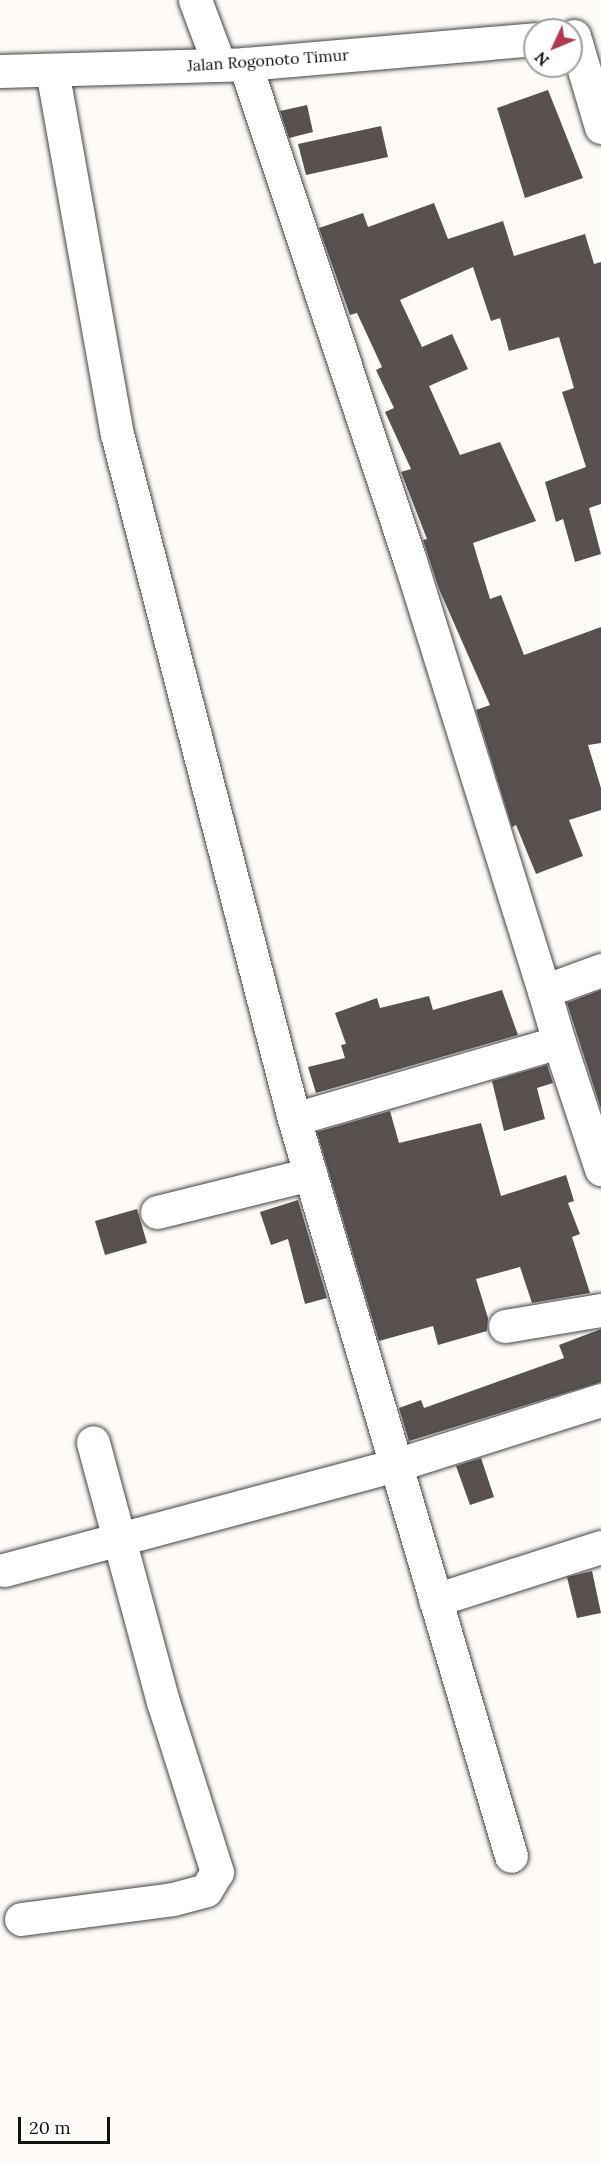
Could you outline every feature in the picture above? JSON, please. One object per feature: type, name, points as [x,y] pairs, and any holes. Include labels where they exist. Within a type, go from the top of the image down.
[{"type":"street","points":[[195,0],[232,64],[410,561],[559,1042],[601,1169]]},
{"type":"street","points":[[583,39],[601,127]]},
{"type":"street","name":"Jalan Rogonoto Timur","points":[[0,71],[232,64],[523,40]]},
{"type":"street","points":[[52,70],[117,434],[294,1119],[511,1856]]},
{"type":"street","points":[[544,991],[601,970]]},
{"type":"street","points":[[294,1119],[559,1042]]},
{"type":"street","points":[[157,1212],[310,1174]]},
{"type":"street","points":[[505,1326],[601,1310]]},
{"type":"street","points":[[4,1570],[396,1465],[601,1400]]},
{"type":"street","points":[[21,1919],[172,1899],[206,1890],[217,1872],[163,1702],[93,1442]]},
{"type":"street","points":[[435,1600],[601,1547]]},
{"type":"building","points":[[548,90],[583,178],[525,198],[497,108]]},
{"type":"building","points":[[307,105],[313,132],[289,138],[280,111]]},
{"type":"building","points":[[381,126],[388,157],[306,175],[298,144]]},
{"type":"building","points":[[434,203],[448,239],[503,221],[514,256],[585,234],[594,264],[601,262],[601,504],[589,508],[601,554],[575,562],[563,519],[556,522],[545,482],[586,467],[562,392],[574,388],[559,337],[509,351],[500,318],[491,321],[473,267],[400,300],[422,347],[452,334],[468,369],[429,386],[460,455],[500,442],[536,521],[473,543],[490,599],[501,595],[524,655],[601,627],[601,743],[588,745],[601,788],[601,810],[569,820],[583,856],[536,874],[516,825],[512,827],[476,710],[490,705],[439,589],[423,540],[427,539],[401,472],[411,469],[385,412],[394,408],[376,370],[382,367],[357,313],[350,315],[319,228],[363,213],[368,227]]},
{"type":"building","points":[[502,990],[518,1035],[316,1093],[308,1067],[345,1058],[341,1045],[346,1044],[335,1013],[377,998],[380,1008],[429,996],[433,1010]]},
{"type":"building","points":[[601,990],[601,1109],[567,1003]]},
{"type":"building","points":[[547,1065],[553,1083],[537,1088],[545,1119],[504,1131],[492,1081]]},
{"type":"building","points":[[390,1111],[399,1143],[481,1123],[501,1196],[566,1175],[574,1201],[568,1203],[580,1234],[572,1237],[590,1293],[532,1303],[520,1267],[476,1279],[488,1318],[487,1331],[438,1345],[433,1326],[379,1341],[317,1132]]},
{"type":"building","points":[[298,1200],[327,1298],[305,1304],[288,1239],[271,1245],[260,1212]]},
{"type":"building","points":[[137,1209],[147,1243],[105,1255],[95,1221]]},
{"type":"building","points":[[601,1329],[601,1382],[409,1441],[399,1408],[421,1400],[424,1408],[564,1358],[559,1345]]},
{"type":"building","points":[[481,1458],[494,1497],[470,1505],[456,1466]]},
{"type":"building","points":[[592,1571],[601,1613],[577,1618],[567,1577]]}]
